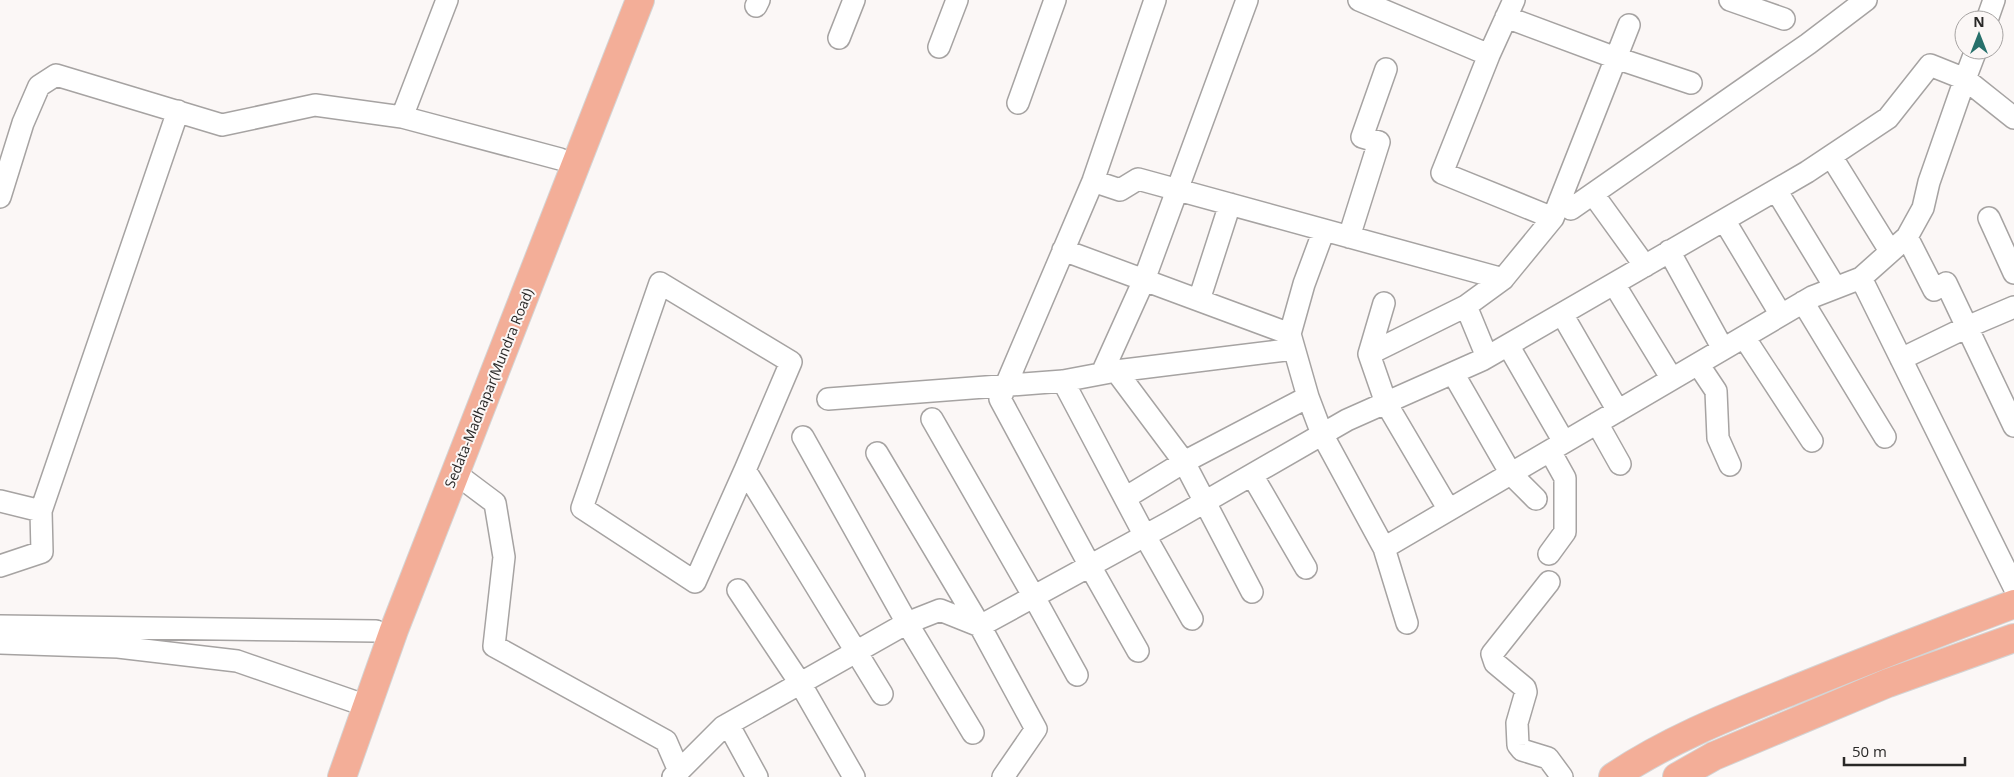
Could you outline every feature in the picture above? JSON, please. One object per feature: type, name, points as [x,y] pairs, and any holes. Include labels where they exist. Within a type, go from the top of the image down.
[{"type":"main road","name":"Sedata-Madhapar(Mundra Road)","points":[[342,777],[376,631],[621,0]]},
{"type":"main road","name":"Sedata-Madhapar(Mundra Road)","points":[[322,777],[394,630],[640,0]]},
{"type":"main road","points":[[1613,777],[1631,765],[1703,727],[1879,655],[2014,604]]},
{"type":"main road","points":[[1677,777],[1714,756],[1888,683],[2014,638]]},
{"type":"street","points":[[402,117],[447,0]]},
{"type":"street","points":[[839,38],[854,0]]},
{"type":"street","points":[[939,47],[957,0]]},
{"type":"street","points":[[1018,103],[1055,0]]},
{"type":"street","points":[[1138,652],[1000,399],[1093,181],[1155,0]]},
{"type":"street","points":[[1109,372],[1247,0]]},
{"type":"street","points":[[1359,0],[1489,55]]},
{"type":"street","points":[[1730,0],[1784,19]]},
{"type":"street","points":[[1691,83],[1616,58],[1510,8],[1489,55],[1442,174],[1556,209],[1571,209],[1808,44],[1866,0]]},
{"type":"street","points":[[1369,354],[1466,306],[1502,279],[1556,209],[1629,25]]},
{"type":"street","points":[[1384,548],[1803,302],[1835,287],[1861,278],[1906,237],[1923,208],[1929,182],[1972,60]]},
{"type":"street","points":[[980,626],[1145,536],[1347,420],[1487,357],[1776,190],[1888,118],[1930,65],[1965,79],[2014,118]]},
{"type":"street","points":[[1349,237],[1378,142],[1362,137],[1386,69]]},
{"type":"street","points":[[0,197],[23,123],[39,86],[56,75],[222,125],[316,105],[402,117],[560,159]]},
{"type":"street","points":[[0,566],[42,552],[41,511],[178,112]]},
{"type":"street","points":[[1831,156],[1890,251]]},
{"type":"street","points":[[1093,181],[1120,190],[1138,178],[1502,279]]},
{"type":"street","points":[[1776,190],[1835,287]]},
{"type":"street","points":[[1593,194],[1645,266]]},
{"type":"street","points":[[1198,300],[1230,204]]},
{"type":"street","points":[[1988,218],[2014,273]]},
{"type":"street","points":[[1724,220],[1781,315]]},
{"type":"street","points":[[1324,230],[1304,284],[1292,341],[1308,397],[1322,434],[1384,548],[1407,623]]},
{"type":"street","points":[[1906,237],[1934,290],[1946,283],[2014,426]]},
{"type":"street","points":[[1063,250],[1198,300],[1292,341]]},
{"type":"street","points":[[1670,252],[1723,349]]},
{"type":"street","points":[[1861,278],[2014,587]]},
{"type":"street","points":[[660,283],[791,362],[745,470],[695,582],[582,508],[660,283]]},
{"type":"street","points":[[1614,284],[1672,380]]},
{"type":"street","points":[[1384,302],[1369,354],[1386,403],[1449,510]]},
{"type":"street","points":[[1803,302],[1885,438]]},
{"type":"street","points":[[1466,306],[1487,357]]},
{"type":"street","points":[[1901,359],[1966,327],[2014,307]]},
{"type":"street","points":[[1562,314],[1618,411]]},
{"type":"street","points":[[1744,337],[1812,442]]},
{"type":"street","points":[[828,399],[1063,381],[1292,341]]},
{"type":"street","points":[[1508,345],[1557,447],[1566,478],[1565,532],[1549,554]]},
{"type":"street","points":[[1698,364],[1716,391],[1718,438],[1730,465]]},
{"type":"street","points":[[1109,372],[1184,462],[1252,592]]},
{"type":"street","points":[[1453,373],[1511,474],[1536,500]]},
{"type":"street","points":[[1063,381],[1145,536],[1192,619]]},
{"type":"street","points":[[1125,498],[1184,462],[1308,397]]},
{"type":"street","points":[[932,419],[1034,597],[1076,675]]},
{"type":"street","points":[[1597,423],[1620,464]]},
{"type":"street","points":[[803,438],[907,623],[973,733]]},
{"type":"street","points":[[877,453],[980,626],[1036,729],[1004,777]]},
{"type":"street","points":[[745,470],[858,651],[882,694]]},
{"type":"street","points":[[455,473],[495,503],[504,557],[494,646],[666,741],[676,774],[723,727],[907,623],[940,610],[980,626]]},
{"type":"street","points":[[1252,475],[1306,568]]},
{"type":"street","points":[[0,501],[41,511]]},
{"type":"street","points":[[1549,582],[1492,654],[1492,658],[1495,663],[1525,688],[1526,692],[1517,723],[1518,745],[1522,750],[1548,758],[1562,777]]},
{"type":"street","points":[[738,590],[800,683],[854,777]]},
{"type":"street","points":[[0,626],[376,631]]},
{"type":"street","points":[[0,643],[118,648],[237,661],[358,703]]},
{"type":"street","points":[[728,724],[757,777]]}]
